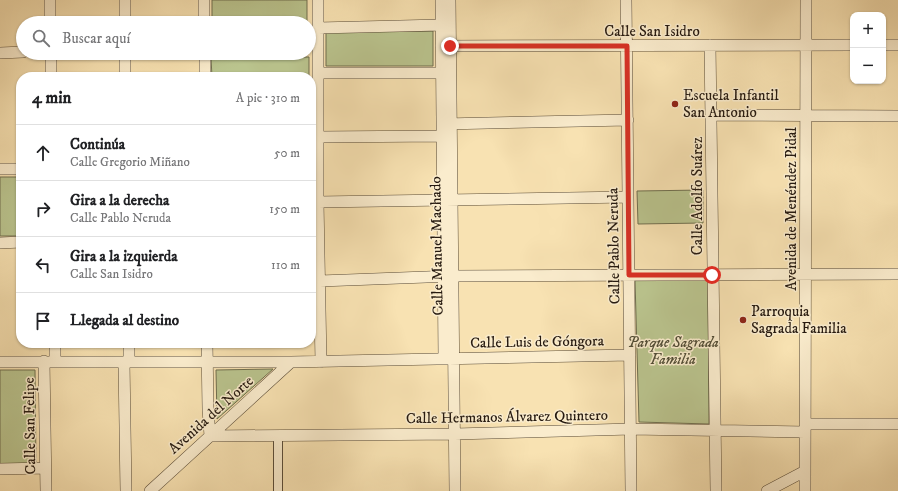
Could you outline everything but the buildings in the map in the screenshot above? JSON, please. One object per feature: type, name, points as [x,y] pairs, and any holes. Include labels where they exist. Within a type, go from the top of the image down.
[{"type":"street","points":[[50,0],[50,16]]},
{"type":"street","points":[[125,0],[125,16]]},
{"type":"street","points":[[204,0],[204,16]]},
{"type":"street","points":[[316,39],[318,28],[318,0]]},
{"type":"street","name":"Calle Manuel Machado","points":[[441,0],[441,25],[446,46],[441,74],[446,124],[442,136],[447,199]]},
{"type":"street","name":"Calle Manuel Machado","points":[[450,0],[446,46],[446,124],[449,359],[455,434],[455,491]]},
{"type":"street","name":"Calle Pablo Neruda","points":[[626,0],[631,491]]},
{"type":"street","name":"Avenida de Menéndez Pidal","points":[[805,491],[806,0]]},
{"type":"street","points":[[318,28],[441,25]]},
{"type":"street","name":"Calle Adolfo Suárez","points":[[710,45],[716,491]]},
{"type":"street","name":"Calle San Isidro","points":[[446,46],[850,45]]},
{"type":"street","points":[[886,45],[898,45]]},
{"type":"street","points":[[0,53],[16,52]]},
{"type":"street","points":[[51,60],[51,72]]},
{"type":"street","points":[[125,60],[126,72]]},
{"type":"street","points":[[205,60],[205,72]]},
{"type":"street","points":[[316,60],[318,73],[318,202],[316,218]]},
{"type":"street","points":[[318,73],[441,74]]},
{"type":"street","points":[[711,115],[898,116]]},
{"type":"street","points":[[446,124],[628,120]]},
{"type":"street","points":[[318,137],[442,136]]},
{"type":"street","points":[[0,169],[16,169]]},
{"type":"street","points":[[318,202],[628,197]]},
{"type":"street","points":[[0,243],[16,242]]},
{"type":"street","points":[[316,257],[322,362]]},
{"type":"street","points":[[317,288],[448,276],[898,274]]},
{"type":"street","name":"Calle San Felipe","points":[[46,491],[45,468],[49,361],[53,348]]},
{"type":"street","points":[[126,491],[126,362],[128,348]]},
{"type":"street","points":[[207,348],[210,436]]},
{"type":"street","name":"Calle Luis de Góngora","points":[[0,362],[322,362],[630,355]]},
{"type":"street","name":"Avenida del Norte","points":[[150,491],[291,362]]},
{"type":"street","name":"Calle Hermanos Álvarez Quintero","points":[[210,436],[455,434],[631,429],[715,430],[898,424]]},
{"type":"street","points":[[278,436],[278,491]]},
{"type":"street","points":[[0,469],[45,468]]},
{"type":"street","points":[[767,491],[804,471]]},
{"type":"green space","points":[[212,0],[307,0],[307,16],[212,16]]},
{"type":"green space","points":[[433,31],[433,66],[326,66],[326,32]]},
{"type":"green space","points":[[211,60],[309,60],[309,72],[212,72]]},
{"type":"green space","points":[[0,177],[16,177],[16,236],[0,236]]},
{"type":"green space","points":[[703,190],[703,223],[638,224],[637,191]]},
{"type":"green space","name":"Parque Sagrada Familia","points":[[708,279],[709,424],[639,422],[635,280]]},
{"type":"green space","points":[[273,369],[217,419],[216,370]]},
{"type":"green space","points":[[0,370],[35,370],[36,464],[0,465]]},
{"type":"place","name":"Escuela Infantil San Antonio","points":[[675,104]]},
{"type":"place","name":"Parroquia Sagrada Familia","points":[[743,320]]},
{"type":"route","points":[[450,46],[627,46],[629,275],[712,275]]}]
